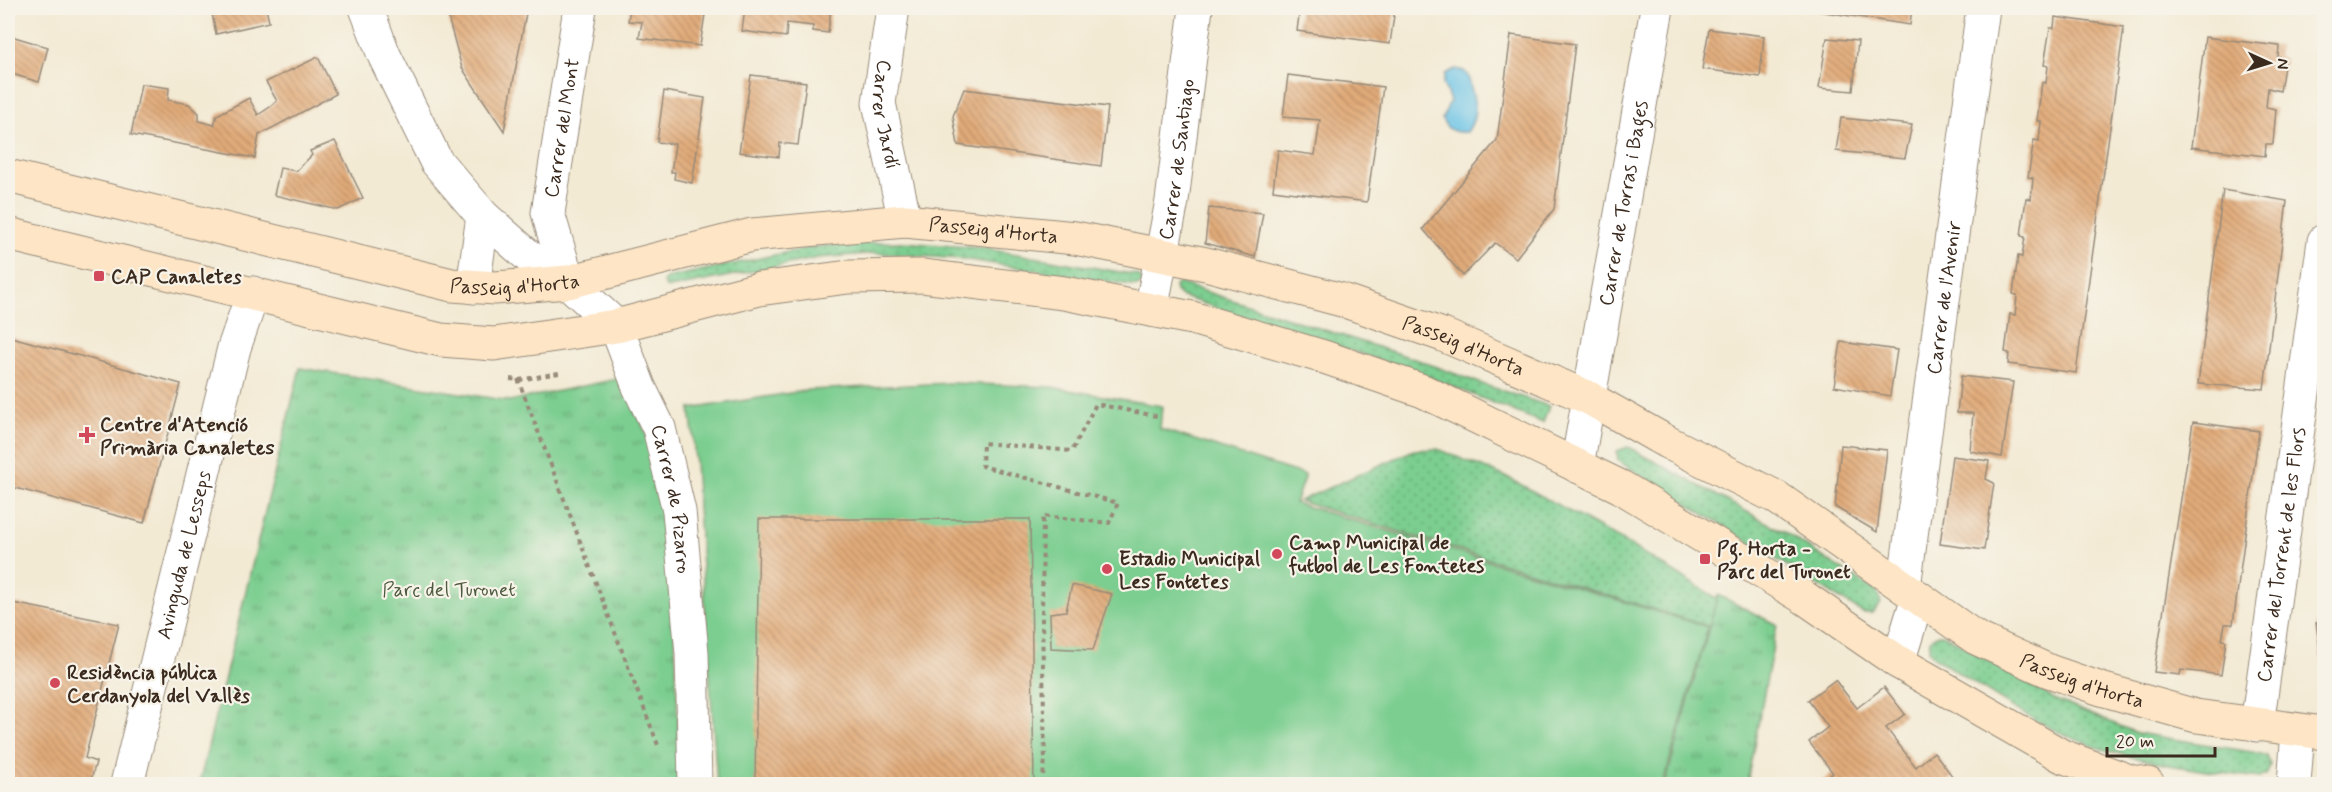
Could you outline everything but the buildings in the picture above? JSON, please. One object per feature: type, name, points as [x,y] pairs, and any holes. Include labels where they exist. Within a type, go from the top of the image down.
[{"type":"street","name":"Carrer de Pizarro","points":[[366,8],[384,55],[436,161],[483,216],[535,262],[568,282],[616,327],[639,387],[659,428],[679,511],[692,653],[695,784]]},
{"type":"street","name":"Carrer del Mont","points":[[568,282],[548,213],[580,8]]},
{"type":"street","name":"Carrer Jardí","points":[[893,8],[879,103],[905,221]]},
{"type":"street","name":"Carrer de Santiago","points":[[1151,310],[1172,201],[1196,8]]},
{"type":"street","name":"Carrer de Torras i Bages","points":[[1577,466],[1657,8]]},
{"type":"street","name":"Carrer de l'Avenir","points":[[1911,592],[1983,8]]},
{"type":"street","name":"Passeig d'Horta","points":[[8,176],[418,277],[473,287],[495,288],[568,282],[752,235],[905,221],[1075,238],[1206,264],[1342,300],[1443,335],[1589,398],[1667,442],[1776,497],[1976,638],[2049,671],[2101,689],[2196,716],[2311,732],[2294,784]]},
{"type":"street","points":[[473,287],[483,216]]},
{"type":"street","points":[[8,234],[253,292],[441,340],[494,344],[616,327],[759,289],[848,277],[922,276],[1064,293],[1192,318],[1324,357],[1423,391],[1621,487],[1795,591],[1898,662],[2062,756],[2129,781],[2148,784]]},
{"type":"street","name":"Carrer del Torrent de les Flors","points":[[2258,725],[2325,241]]},
{"type":"street","name":"Avinguda de Lesseps","points":[[127,784],[234,348],[253,292]]},
{"type":"street","points":[[1898,662],[1911,592]]},
{"type":"path","points":[[504,342],[660,752]]},
{"type":"path","points":[[1042,784],[1045,760],[1042,621],[1043,516],[1109,523],[1118,502],[982,466],[983,443],[1072,451],[1096,404],[1161,417]]},
{"type":"green space","points":[[901,242],[982,248],[1137,275],[1142,279],[1142,284],[1137,286],[963,259],[876,253],[818,258],[670,288],[666,287],[663,282],[666,278],[813,247]]},
{"type":"green space","points":[[1179,283],[1418,360],[1549,406],[1543,423],[1414,371],[1180,296],[1175,286]]},
{"type":"green space","name":"Parc del Turonet","points":[[300,368],[510,401],[622,378],[655,454],[674,608],[680,784],[199,784]]},
{"type":"green space","name":"Estadio Municipal Les Fontetes","points":[[950,383],[1051,387],[1162,406],[1160,429],[1305,475],[1295,503],[1708,627],[1663,784],[717,784],[690,409],[809,390]]},
{"type":"green space","points":[[1628,447],[1784,532],[1877,592],[1881,603],[1872,613],[1863,613],[1618,461],[1617,451]]},
{"type":"green space","points":[[1437,449],[1509,478],[1621,540],[1730,606],[1724,631],[1299,501],[1414,450]]},
{"type":"green space","points":[[1718,595],[1777,625],[1748,777],[1754,784],[1665,784]]},
{"type":"green space","points":[[1943,634],[2056,700],[2137,733],[2267,756],[2270,765],[2267,774],[2260,778],[2180,767],[2122,755],[2079,741],[2015,709],[1934,657],[1929,650],[1930,640],[1936,635]]},
{"type":"water","points":[[1455,69],[1464,71],[1468,76],[1474,97],[1474,118],[1467,132],[1452,130],[1442,119],[1450,101],[1443,83],[1445,74]]},
{"type":"place","name":"CAP Canaletes","points":[[99,276]]},
{"type":"place","name":"Centre d'Atenció Primària Canaletes","points":[[87,435]]},
{"type":"place","name":"Camp Municipal de futbol de Les Fontetes","points":[[1277,554]]},
{"type":"place","name":"Pg. Horta - Parc del Turonet","points":[[1705,559]]},
{"type":"place","name":"Estadio Municipal Les Fontetes","points":[[1107,569]]},
{"type":"place","name":"Residència pública Cerdanyola del Vallès","points":[[55,683]]}]
